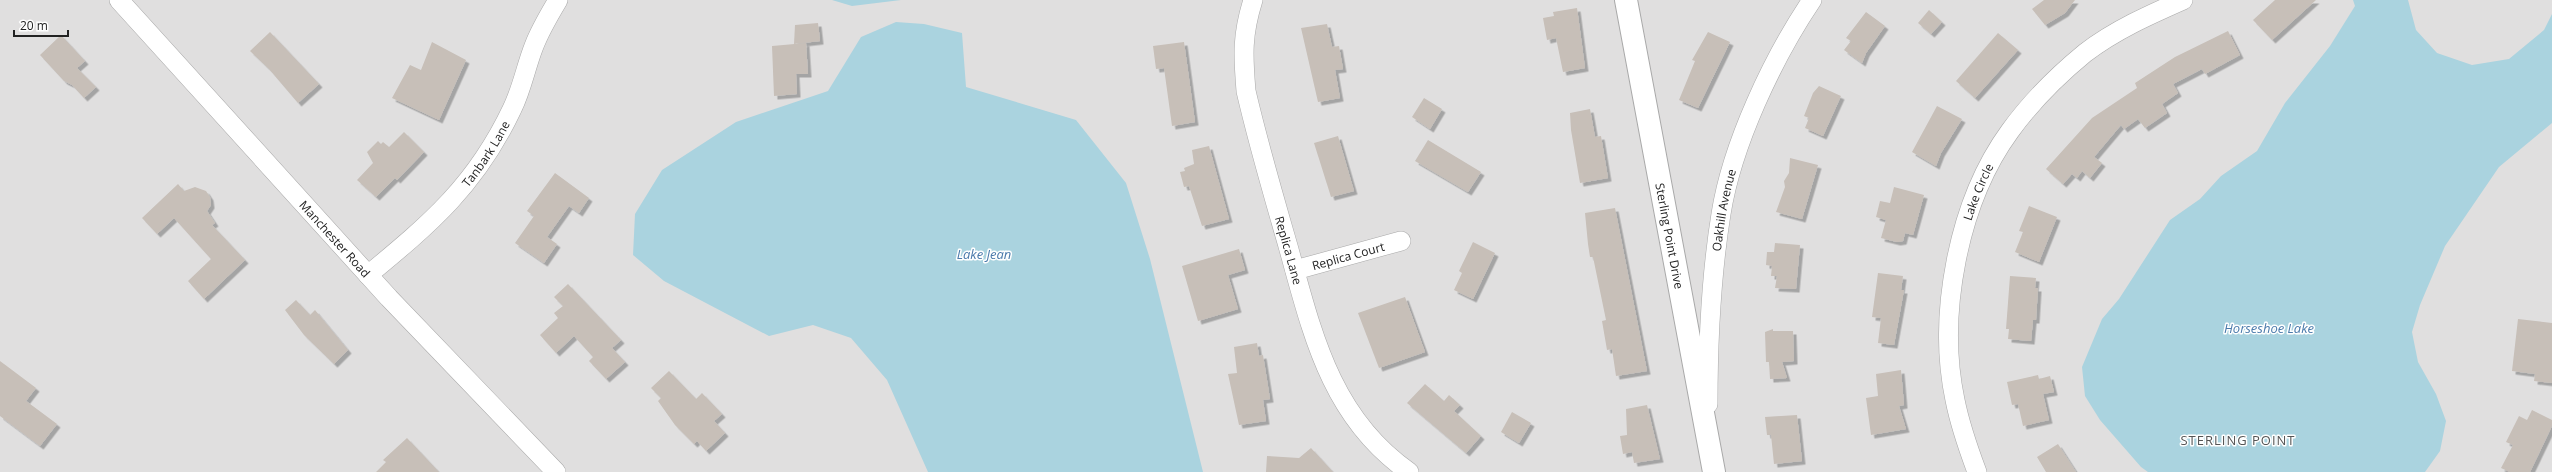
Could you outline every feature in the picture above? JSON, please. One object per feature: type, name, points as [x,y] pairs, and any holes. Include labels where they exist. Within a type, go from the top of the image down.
[{"type":"street","name":"Tanbark Lane","points":[[368,275],[415,236],[451,201],[480,166],[496,141],[513,107],[534,46],[558,0]]},
{"type":"street","name":"Replica Lane","points":[[1253,0],[1244,28],[1243,57],[1246,91],[1310,329],[1331,381],[1349,411],[1371,438],[1395,462],[1409,472]]},
{"type":"street","name":"Sterling Point Drive","points":[[1626,0],[1714,472]]},
{"type":"street","name":"Oakhill Avenue","points":[[1708,439],[1708,363],[1712,288],[1721,212],[1735,161],[1753,111],[1775,63],[1812,0]]},
{"type":"street","name":"Lake Circle","points":[[1977,472],[1964,437],[1954,399],[1949,360],[1948,320],[1950,288],[1957,256],[1980,188],[2009,132],[2034,101],[2062,73],[2119,30],[2183,0]]},
{"type":"street","name":"Manchester Road","points":[[122,1],[368,275],[556,472]]},
{"type":"street","name":"Replica Court","points":[[1294,270],[1401,241]]},
{"type":"shaded area","points":[[0,0],[2552,0],[2552,472],[0,472]]},
{"type":"water","points":[[832,0],[901,0],[852,6]]},
{"type":"water","name":"Horseshoe Lake","points":[[2353,0],[2408,0],[2416,30],[2437,53],[2472,65],[2509,59],[2544,30],[2552,14],[2552,123],[2499,167],[2445,246],[2420,305],[2412,332],[2418,362],[2436,394],[2446,421],[2440,451],[2425,472],[2148,472],[2141,467],[2100,420],[2085,396],[2082,367],[2102,319],[2119,299],[2170,220],[2200,199],[2221,176],[2257,151],[2285,103],[2330,46],[2355,6]]},
{"type":"water","name":"Lake Jean","points":[[896,22],[924,24],[962,33],[966,87],[1076,120],[1126,183],[1150,259],[1203,472],[928,472],[887,380],[851,338],[813,325],[769,336],[664,281],[633,255],[635,214],[662,170],[736,122],[828,91],[861,37]]},
{"type":"building","points":[[2044,0],[2075,0],[2065,13],[2045,25],[2032,9]]},
{"type":"building","points":[[2275,0],[2316,0],[2272,40],[2253,20]]},
{"type":"building","points":[[1577,8],[1585,68],[1563,72],[1556,38],[1547,40],[1543,18],[1554,16],[1553,12]]},
{"type":"building","points":[[1929,10],[1942,22],[1931,34],[1918,23]]},
{"type":"building","points":[[1866,12],[1885,26],[1866,53],[1862,63],[1844,50],[1851,41],[1846,38]]},
{"type":"building","points":[[818,23],[820,41],[794,44],[795,25]]},
{"type":"building","points":[[1327,24],[1332,47],[1339,46],[1343,69],[1335,70],[1340,98],[1318,102],[1301,28]]},
{"type":"building","points":[[2228,31],[2240,55],[2205,74],[2202,69],[2173,84],[2178,93],[2162,104],[2167,113],[2145,128],[2138,119],[2124,129],[2121,125],[2094,157],[2102,163],[2090,178],[2082,171],[2077,178],[2072,174],[2063,184],[2046,169],[2092,118],[2137,88],[2135,83],[2175,57]]},
{"type":"building","points":[[270,32],[319,84],[298,103],[269,69],[250,51]]},
{"type":"building","points":[[1708,32],[1730,42],[1698,108],[1679,100],[1695,61],[1692,60]]},
{"type":"building","points":[[1998,33],[2018,50],[1975,98],[1956,81]]},
{"type":"building","points":[[61,35],[85,61],[77,68],[96,87],[84,98],[72,85],[64,81],[40,55]]},
{"type":"building","points":[[432,42],[466,60],[439,120],[392,98],[410,65],[421,70]]},
{"type":"building","points":[[1184,42],[1195,122],[1172,126],[1164,68],[1156,69],[1153,46]]},
{"type":"building","points":[[806,43],[808,74],[796,74],[797,94],[774,96],[772,46]]},
{"type":"building","points":[[1819,86],[1841,96],[1823,136],[1805,128],[1809,118],[1804,116],[1813,93]]},
{"type":"building","points":[[1424,98],[1442,109],[1430,129],[1412,117]]},
{"type":"building","points":[[1937,106],[1962,119],[1941,153],[1936,166],[1912,152]]},
{"type":"building","points":[[1590,109],[1595,137],[1601,136],[1608,178],[1580,183],[1571,130],[1570,113]]},
{"type":"building","points":[[404,132],[424,152],[397,180],[395,178],[376,197],[357,180],[373,163],[367,152],[378,141],[381,144],[383,142],[389,147]]},
{"type":"building","points":[[1338,136],[1354,191],[1331,197],[1314,143]]},
{"type":"building","points":[[1428,140],[1481,172],[1468,192],[1415,161]]},
{"type":"building","points":[[1209,146],[1229,219],[1202,226],[1189,186],[1184,187],[1180,172],[1185,171],[1184,168],[1194,164],[1192,150]]},
{"type":"building","points":[[1790,158],[1818,165],[1802,219],[1776,212],[1785,187],[1784,181],[1789,173]]},
{"type":"building","points":[[555,173],[589,198],[579,213],[569,206],[547,237],[557,244],[544,263],[515,243],[534,216],[527,211]]},
{"type":"building","points":[[178,184],[184,191],[195,187],[206,191],[210,197],[211,205],[207,211],[215,223],[212,225],[245,260],[204,299],[188,281],[211,259],[174,218],[157,234],[142,218]]},
{"type":"building","points":[[1894,187],[1924,195],[1913,235],[1905,233],[1903,241],[1897,242],[1881,238],[1886,220],[1876,217],[1880,201],[1890,203]]},
{"type":"building","points":[[2029,206],[2057,217],[2039,262],[2015,252],[2023,232],[2019,231]]},
{"type":"building","points":[[1615,208],[1647,371],[1616,376],[1612,349],[1607,350],[1602,321],[1606,320],[1593,257],[1590,257],[1585,213]]},
{"type":"building","points":[[1473,242],[1495,253],[1473,299],[1454,290],[1462,273],[1459,271]]},
{"type":"building","points":[[1775,243],[1800,245],[1796,289],[1775,288],[1777,276],[1771,276],[1772,266],[1766,265],[1767,252],[1774,252]]},
{"type":"building","points":[[1239,249],[1245,270],[1228,275],[1238,309],[1198,321],[1182,266]]},
{"type":"building","points":[[1878,273],[1903,276],[1901,290],[1904,290],[1894,345],[1878,343],[1881,318],[1872,317]]},
{"type":"building","points":[[2010,276],[2036,278],[2035,288],[2038,288],[2036,320],[2033,320],[2031,341],[2008,339],[2009,329],[2006,329]]},
{"type":"building","points":[[568,284],[621,340],[612,348],[625,362],[606,379],[589,361],[593,357],[574,336],[556,353],[540,335],[558,318],[554,313],[563,306],[554,297]]},
{"type":"building","points":[[1405,297],[1425,352],[1379,368],[1358,313]]},
{"type":"building","points":[[296,300],[310,315],[315,310],[348,350],[334,364],[304,335],[285,310]]},
{"type":"building","points":[[2518,319],[2552,323],[2552,383],[2534,381],[2535,374],[2512,371]]},
{"type":"building","points":[[1773,329],[1773,331],[1793,331],[1794,361],[1782,362],[1787,378],[1770,379],[1769,362],[1766,362],[1765,332]]},
{"type":"building","points":[[1257,343],[1259,356],[1263,355],[1270,399],[1263,400],[1266,421],[1239,425],[1228,374],[1237,373],[1234,347]]},
{"type":"building","points":[[0,361],[36,388],[26,401],[57,424],[40,446],[0,416]]},
{"type":"building","points":[[1901,370],[1904,405],[1899,406],[1906,429],[1871,435],[1866,398],[1878,396],[1876,374]]},
{"type":"building","points":[[669,371],[696,399],[702,393],[722,414],[714,421],[725,433],[706,451],[697,441],[694,444],[675,425],[658,401],[661,398],[651,388]]},
{"type":"building","points":[[2038,375],[2039,379],[2050,376],[2054,392],[2043,394],[2049,420],[2023,426],[2018,404],[2012,405],[2007,382]]},
{"type":"building","points":[[1425,384],[1444,401],[1449,395],[1460,405],[1454,411],[1481,436],[1466,453],[1407,403]]},
{"type":"building","points":[[1647,405],[1660,459],[1634,463],[1632,452],[1623,454],[1620,436],[1627,435],[1626,409]]},
{"type":"building","points":[[2532,410],[2552,420],[2552,426],[2530,472],[2510,472],[2501,468],[2513,445],[2506,442],[2519,416],[2527,420]]},
{"type":"building","points":[[1512,412],[1531,423],[1519,443],[1501,432]]},
{"type":"building","points":[[1797,415],[1802,461],[1774,464],[1771,435],[1767,435],[1765,417]]},
{"type":"building","points":[[407,438],[439,472],[376,472],[386,462],[383,460]]},
{"type":"building","points":[[2058,444],[2076,472],[2046,472],[2037,457]]},
{"type":"building","points":[[1311,448],[1333,472],[1266,472],[1267,456],[1299,458]]},
{"type":"district","name":"STERLING POINT","points":[[2238,440]]}]
